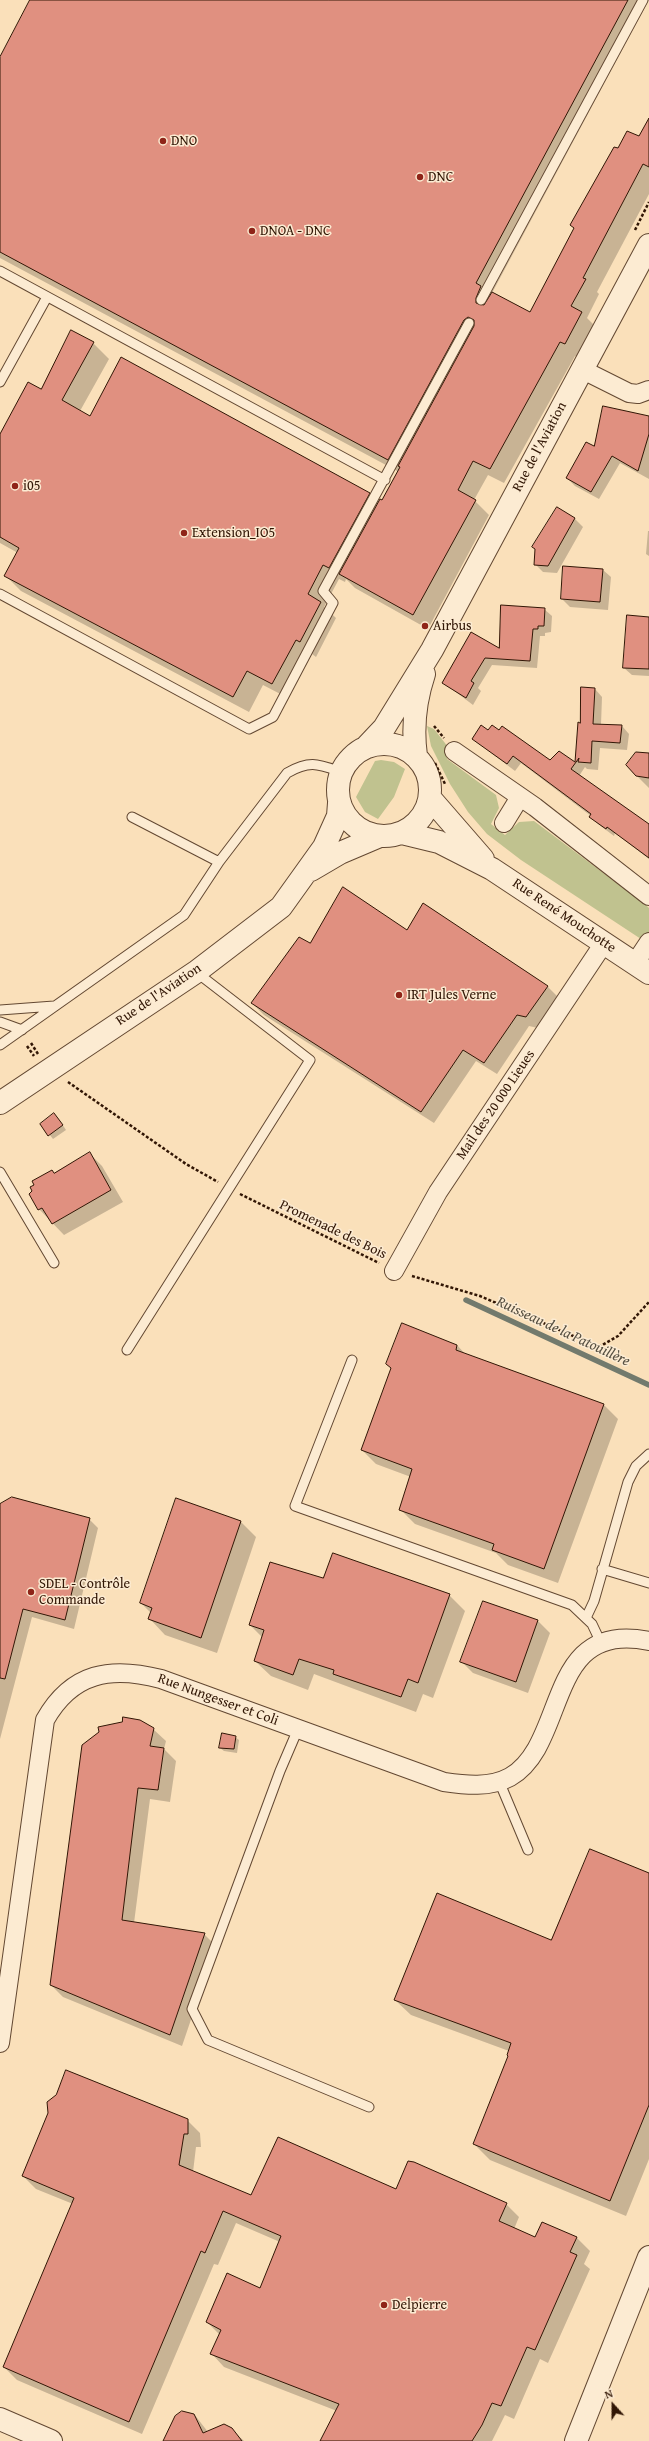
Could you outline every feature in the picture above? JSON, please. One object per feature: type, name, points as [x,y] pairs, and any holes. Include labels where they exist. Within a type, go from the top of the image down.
[{"type":"street","name":"Rue de l'Aviation","points":[[367,746],[384,728],[432,650],[581,369],[649,245]]},
{"type":"street","points":[[581,369],[629,393],[638,394],[649,390]]},
{"type":"street","name":"Rue de l'Aviation","points":[[424,757],[414,738],[415,714],[418,692],[432,650]]},
{"type":"street","points":[[384,743],[393,744],[424,757],[428,775],[438,792],[421,819],[402,833],[380,836],[365,832],[352,824],[340,803],[338,787],[341,772],[351,757],[367,746],[384,743]]},
{"type":"street","points":[[454,750],[649,896]]},
{"type":"street","name":"Rue René Mouchotte","points":[[438,792],[492,869]]},
{"type":"street","points":[[504,823],[520,798]]},
{"type":"street","name":"Rue de l'Aviation","points":[[0,1103],[196,972],[281,907],[324,847],[338,816],[340,803]]},
{"type":"street","name":"Rue René Mouchotte","points":[[402,833],[439,842],[492,869],[642,968],[649,942]]},
{"type":"street","name":"Rue de l'Aviation","points":[[305,874],[340,853],[380,836]]},
{"type":"street","name":"Mail des 20 000 Lieues","points":[[394,1270],[438,1192],[604,943]]},
{"type":"street","name":"Rue Nungesser et Coli","points":[[0,2043],[45,1720],[54,1703],[68,1689],[89,1678],[112,1672],[136,1673],[161,1679],[444,1782],[470,1785],[499,1781],[510,1777],[525,1764],[537,1747],[572,1669],[582,1656],[601,1644],[624,1638],[649,1641]]},
{"type":"street","points":[[576,2441],[649,2257]]},
{"type":"street","points":[[0,2419],[51,2441]]},
{"type":"lane","points":[[481,300],[643,0]]},
{"type":"lane","points":[[0,271],[385,480]]},
{"type":"lane","points":[[0,382],[47,297]]},
{"type":"lane","points":[[0,594],[249,729],[273,717],[333,603],[323,591],[385,480],[469,323]]},
{"type":"lane","points":[[0,1045],[184,915],[219,862],[287,773],[301,765],[316,764],[341,772]]},
{"type":"lane","points":[[132,817],[219,862]]},
{"type":"lane","points":[[127,1350],[310,1060],[196,972]]},
{"type":"lane","points":[[0,1010],[55,1006]]},
{"type":"lane","points":[[0,1022],[22,1030]]},
{"type":"lane","points":[[0,1172],[54,1263]]},
{"type":"lane","points":[[352,1360],[295,1506],[572,1605],[592,1624],[601,1644]]},
{"type":"lane","points":[[586,1618],[594,1601],[628,1482],[636,1466],[649,1454]]},
{"type":"lane","points":[[602,1569],[649,1583]]},
{"type":"lane","points":[[298,1729],[280,1771],[192,2008],[208,2040],[369,2107]]},
{"type":"lane","points":[[499,1781],[528,1850]]},
{"type":"path","points":[[429,724],[433,724],[454,750]]},
{"type":"path","points":[[424,757],[438,792]]},
{"type":"path","name":"Promenade des Bois","points":[[31,1043],[49,1069],[186,1164],[279,1215],[394,1270],[480,1296],[599,1347],[618,1336],[649,1302]]},
{"type":"green space","points":[[427,726],[434,729],[452,752],[447,759],[496,795],[499,808],[491,824],[505,835],[519,822],[534,821],[649,908],[649,936],[644,941],[521,860],[487,834],[468,812],[450,784],[431,746]]},
{"type":"green space","points":[[381,760],[394,762],[405,769],[394,797],[378,819],[365,812],[356,797],[375,761]]},
{"type":"building","name":"DNOA - DNC","points":[[30,0],[628,0],[476,283],[481,286],[476,298],[476,303],[484,305],[492,292],[530,312],[574,228],[570,225],[614,147],[618,148],[627,131],[639,136],[649,118],[649,167],[643,164],[583,278],[586,279],[571,306],[582,312],[565,344],[560,342],[490,469],[473,461],[458,490],[476,500],[413,615],[339,574],[380,499],[382,500],[400,467],[398,466],[474,326],[474,320],[468,317],[464,320],[388,460],[0,252],[0,57]]},
{"type":"building","name":"Extension_IO5","points":[[71,330],[94,342],[62,400],[90,416],[121,357],[370,493],[329,568],[323,565],[308,594],[321,602],[300,642],[296,640],[272,684],[247,671],[233,697],[4,576],[19,548],[0,537],[0,434],[28,382],[41,389]]},
{"type":"building","points":[[603,406],[649,416],[649,434],[638,471],[612,456],[591,492],[566,478],[586,442],[594,446]]},
{"type":"building","points":[[557,507],[575,518],[548,566],[534,565],[535,549],[532,547]]},
{"type":"building","points":[[563,566],[603,569],[600,602],[561,599]]},
{"type":"building","points":[[501,605],[545,608],[544,626],[538,626],[538,629],[533,629],[530,661],[485,658],[471,681],[474,683],[466,698],[442,683],[471,632],[499,648]]},
{"type":"building","points":[[627,615],[649,617],[649,669],[623,668]]},
{"type":"building","points":[[581,687],[595,688],[593,724],[622,725],[620,743],[592,741],[591,763],[578,762],[579,758],[571,769],[649,824],[649,858],[607,827],[606,829],[589,817],[591,814],[513,756],[507,764],[472,739],[481,725],[488,730],[492,725],[499,730],[502,726],[550,760],[559,751],[575,762],[578,722],[580,723]]},
{"type":"building","points":[[636,752],[649,753],[649,778],[636,776],[626,765]]},
{"type":"building","name":"IRT Jules Verne","points":[[343,887],[407,930],[423,903],[548,986],[526,1017],[517,1015],[484,1063],[463,1050],[421,1112],[251,1003],[299,937],[310,943]]},
{"type":"building","points":[[54,1113],[63,1125],[48,1136],[40,1124]]},
{"type":"building","points":[[90,1152],[111,1190],[52,1224],[42,1208],[38,1210],[29,1194],[32,1191],[30,1187],[34,1185],[32,1181],[52,1170],[54,1173]]},
{"type":"building","points":[[402,1323],[457,1345],[456,1350],[604,1404],[544,1569],[492,1550],[494,1544],[399,1510],[412,1469],[361,1450],[391,1368],[386,1364]]},
{"type":"building","name":"SDEL - Contrôle Commande","points":[[12,1497],[90,1518],[65,1620],[23,1609],[5,1679],[0,1678],[0,1504]]},
{"type":"building","points":[[176,1498],[241,1521],[201,1638],[148,1619],[152,1608],[140,1603]]},
{"type":"building","points":[[333,1553],[450,1594],[418,1683],[408,1679],[401,1697],[333,1674],[334,1670],[299,1659],[293,1675],[254,1661],[264,1630],[249,1625],[270,1562],[323,1578]]},
{"type":"building","points":[[483,1601],[538,1620],[516,1682],[460,1662]]},
{"type":"building","points":[[123,1717],[140,1720],[154,1728],[150,1746],[164,1748],[158,1790],[138,1788],[122,1920],[205,1933],[170,2035],[50,1985],[82,1745],[99,1732],[98,1727],[122,1722]]},
{"type":"building","points":[[222,1733],[236,1736],[234,1749],[219,1748]]},
{"type":"building","points":[[590,1849],[649,1873],[649,2105],[610,2201],[473,2144],[508,2056],[511,2043],[394,2000],[437,1893],[551,1940]]},
{"type":"building","points":[[66,2070],[188,2119],[188,2134],[184,2134],[179,2165],[251,2195],[278,2137],[396,2189],[408,2161],[414,2162],[507,2203],[499,2221],[535,2237],[542,2222],[577,2237],[570,2252],[577,2255],[535,2350],[527,2347],[501,2406],[492,2403],[482,2425],[472,2441],[320,2441],[339,2404],[210,2354],[221,2330],[206,2322],[227,2273],[260,2288],[281,2236],[223,2211],[205,2253],[201,2251],[129,2422],[3,2367],[74,2198],[22,2176],[48,2113],[47,2102],[56,2095]]},
{"type":"building","points":[[182,2411],[194,2414],[203,2433],[224,2424],[232,2428],[242,2441],[163,2441],[175,2416]]},
{"type":"waterway","name":"Ruisseau de la Patouillère","points":[[466,1300],[649,1385]]},
{"type":"place","name":"DNO","points":[[163,141]]},
{"type":"place","name":"DNC","points":[[420,177]]},
{"type":"place","name":"DNOA - DNC","points":[[252,231]]},
{"type":"place","name":"i05","points":[[15,486]]},
{"type":"place","name":"Extension_IO5","points":[[184,533]]},
{"type":"place","name":"Airbus","points":[[425,626]]},
{"type":"place","name":"IRT Jules Verne","points":[[399,995]]},
{"type":"place","name":"SDEL - Contrôle Commande","points":[[31,1592]]},
{"type":"place","name":"Delpierre","points":[[384,2305]]}]
